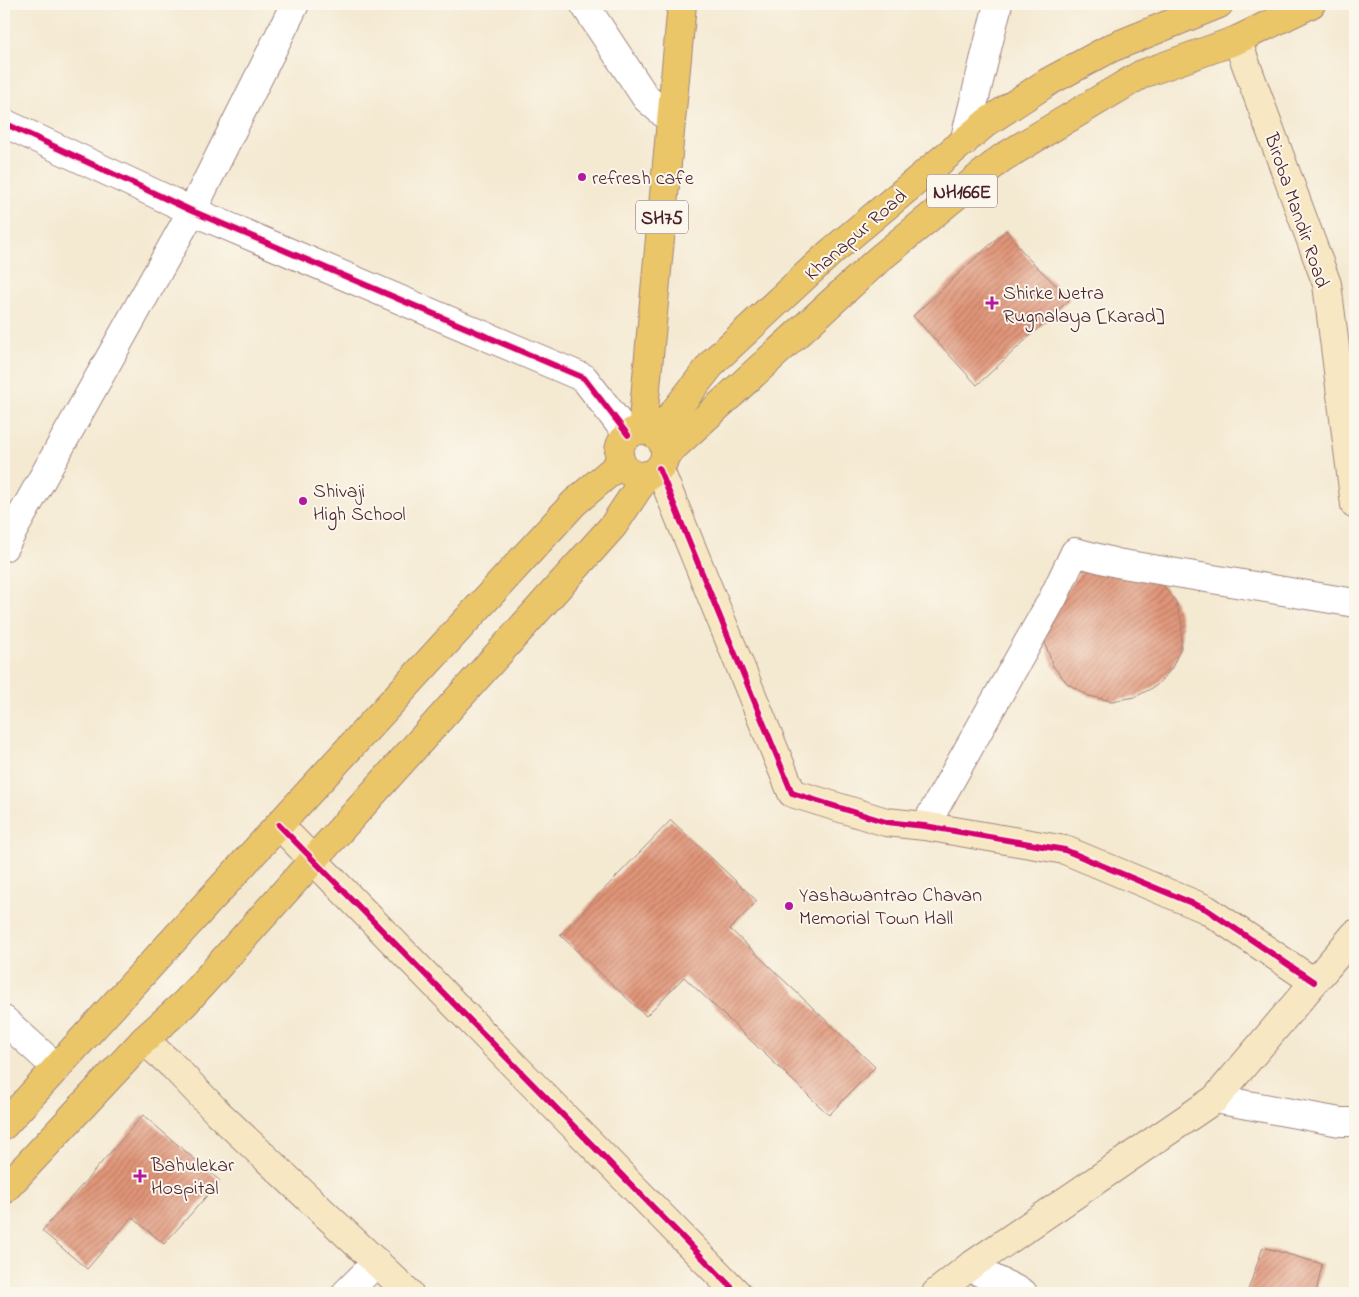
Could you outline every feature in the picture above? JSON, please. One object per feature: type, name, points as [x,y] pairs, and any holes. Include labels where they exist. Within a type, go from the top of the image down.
[{"type":"main road","name":"SH75","points":[[649,450],[671,120],[682,4]]},
{"type":"main road","name":"Khanapur Road","points":[[649,450],[714,361],[831,252],[988,122],[1048,82],[1111,48],[1219,4]]},
{"type":"main road","name":"NH166E","points":[[4,1190],[144,1040],[185,1003],[613,526],[649,450],[1002,158],[1142,74],[1237,40],[1311,4]]},
{"type":"main road","points":[[4,1125],[574,503],[621,462],[632,473],[639,476],[649,450]]},
{"type":"street","points":[[4,547],[192,211],[295,4]]},
{"type":"street","points":[[584,4],[646,98],[671,120]]},
{"type":"street","points":[[964,142],[998,4]]},
{"type":"street","name":"Biroba Mandir Road","points":[[1237,40],[1327,284],[1355,505]]},
{"type":"street","points":[[4,123],[192,211],[584,378],[649,450],[792,793],[886,822],[925,826],[1065,850],[1206,909],[1314,982]]},
{"type":"street","points":[[925,826],[1053,598],[1075,552],[1117,563],[1355,603]]},
{"type":"street","points":[[279,825],[737,1293]]},
{"type":"street","points":[[936,1293],[969,1268],[1215,1099],[1355,934]]},
{"type":"street","points":[[4,1020],[57,1068]]},
{"type":"street","points":[[144,1040],[173,1066],[218,1113],[410,1293]]},
{"type":"street","points":[[1215,1099],[1340,1122],[1355,1122]]},
{"type":"street","points":[[346,1293],[377,1262]]},
{"type":"street","points":[[969,1268],[1023,1293]]},
{"type":"building","points":[[1006,230],[1026,256],[1070,299],[977,385],[913,316]]},
{"type":"building","points":[[1098,565],[1160,582],[1175,600],[1182,623],[1181,647],[1172,668],[1156,686],[1135,697],[1112,701],[1089,696],[1068,684],[1053,666],[1045,643],[1045,620],[1080,572]]},
{"type":"building","points":[[671,820],[757,901],[730,929],[875,1067],[829,1115],[684,977],[646,1016],[560,935]]},
{"type":"building","points":[[143,1115],[220,1181],[164,1244],[132,1217],[87,1269],[42,1231]]},
{"type":"building","points":[[1263,1247],[1322,1264],[1316,1293],[1247,1293]]},
{"type":"cycle path","points":[[4,123],[192,211],[584,378],[628,435]]},
{"type":"cycle path","points":[[659,468],[792,793],[886,822],[925,826],[1065,850],[1206,909],[1314,982]]},
{"type":"cycle path","points":[[279,825],[737,1293]]},
{"type":"place","name":"refresh cafe","points":[[582,177]]},
{"type":"place","name":"Shirke Netra Rugnalaya [Karad]","points":[[992,303]]},
{"type":"place","name":"Shivaji High School","points":[[303,501]]},
{"type":"place","name":"Yashawantrao Chavan Memorial Town Hall","points":[[789,906]]},
{"type":"place","name":"Bahulekar Hospital","points":[[140,1176]]}]
